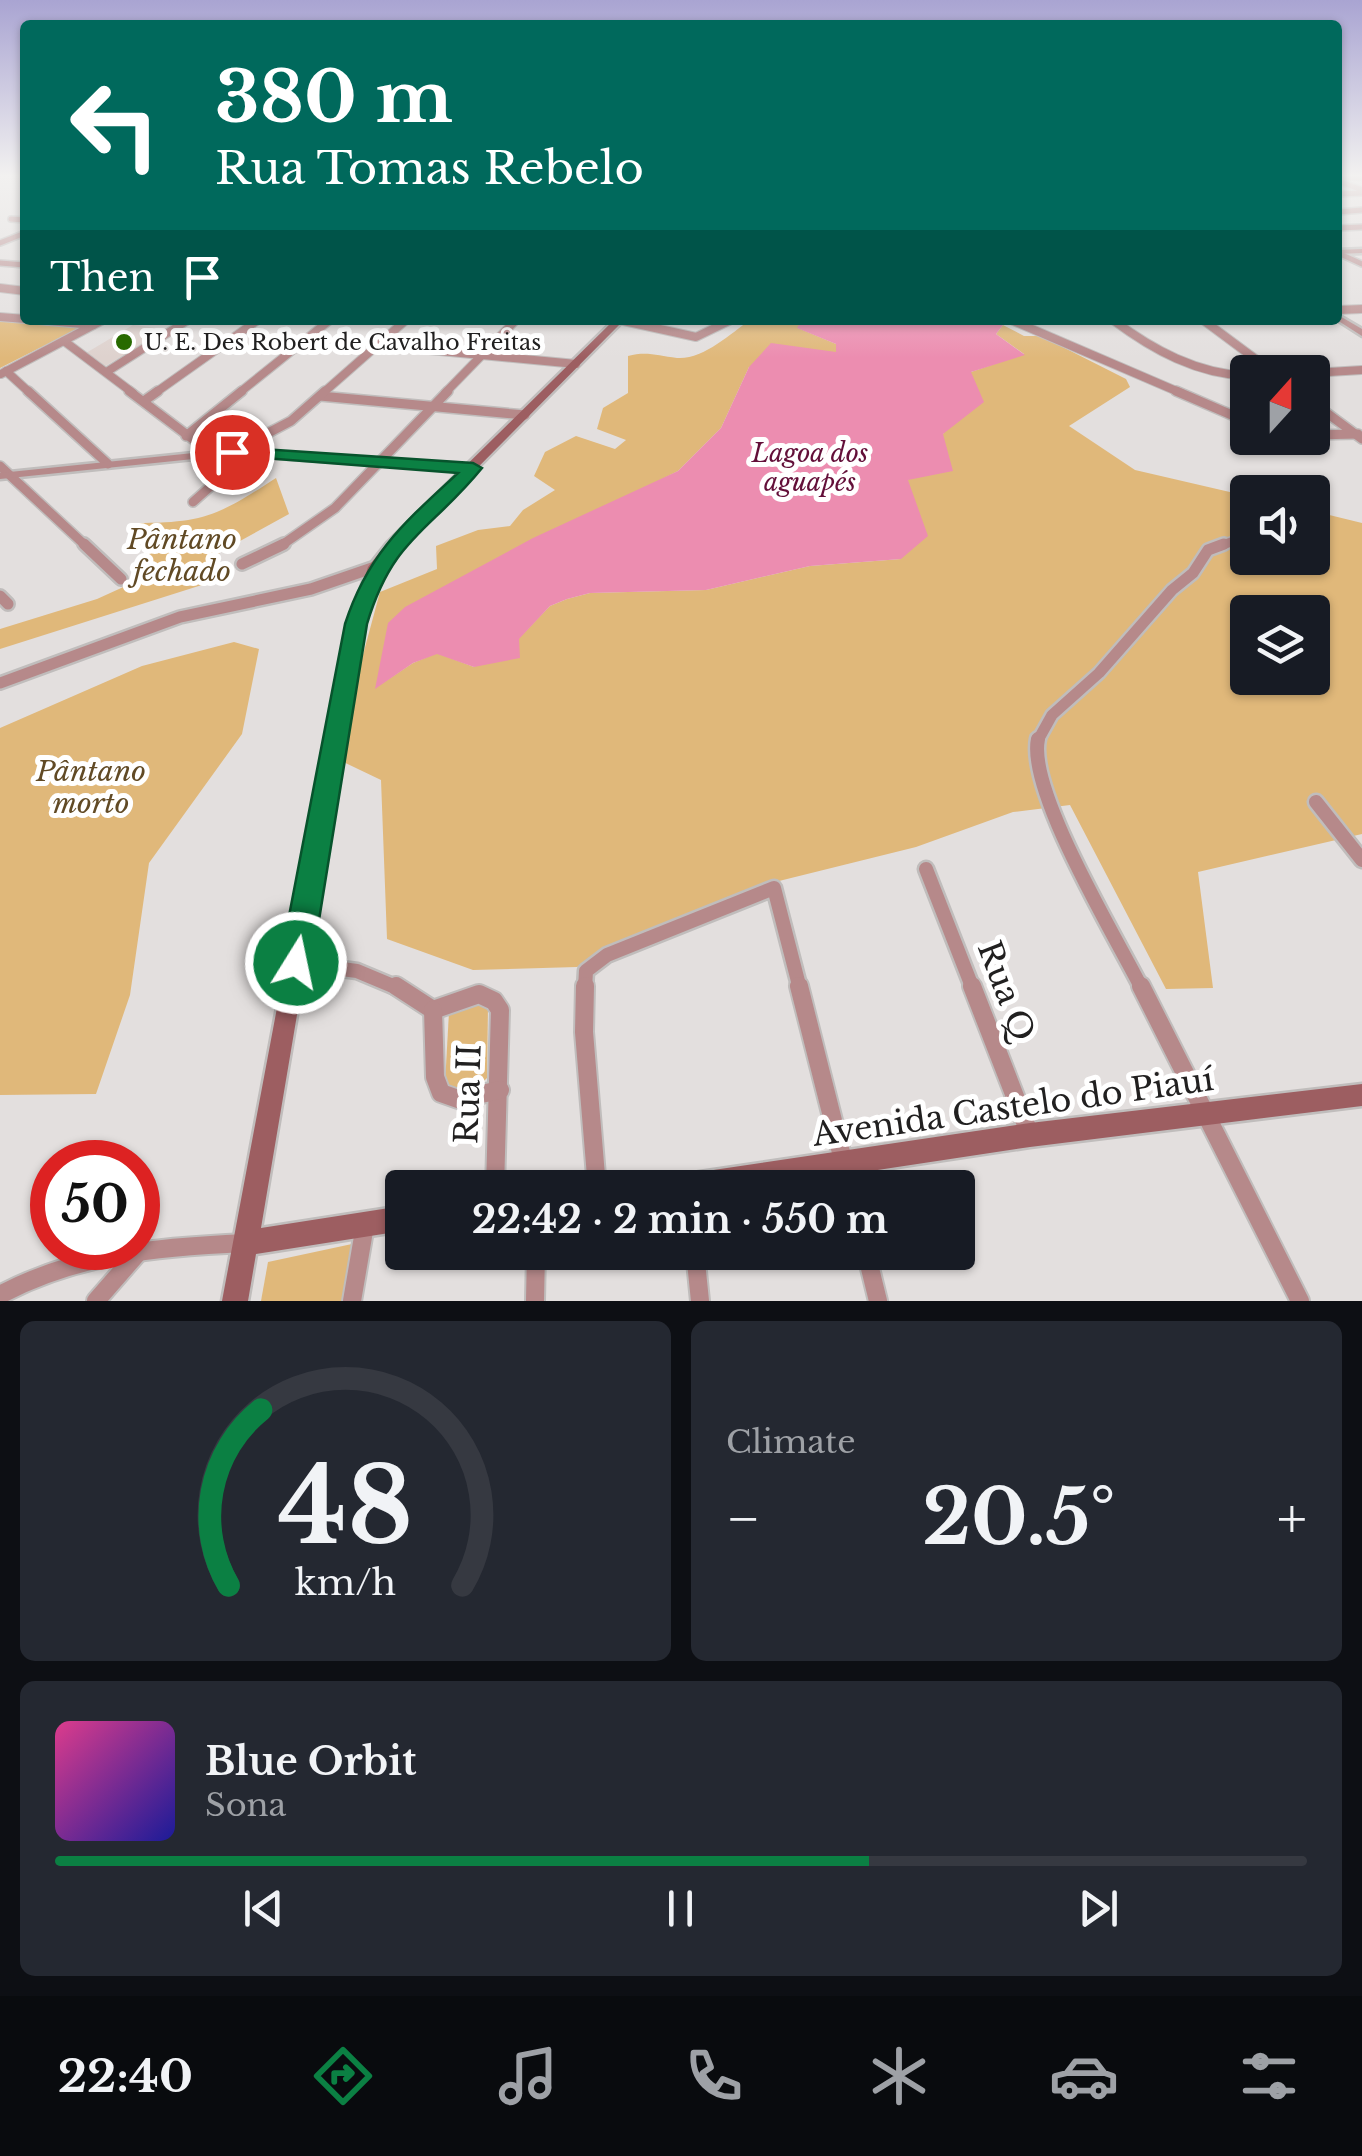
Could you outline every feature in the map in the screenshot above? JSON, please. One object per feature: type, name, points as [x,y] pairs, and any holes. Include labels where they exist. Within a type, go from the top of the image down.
[{"type":"main road","points":[[235,1301],[356,624],[375,567],[614,325]]},
{"type":"main road","name":"Avenida Castelo do Piauí","points":[[797,1170],[1030,1135],[1362,1095]]},
{"type":"main road","points":[[246,1243],[385,1221]]},
{"type":"street","points":[[1342,316],[1362,333]]},
{"type":"street","points":[[94,325],[3,373],[108,464]]},
{"type":"street","points":[[108,372],[180,325]]},
{"type":"street","points":[[144,401],[251,325]]},
{"type":"street","points":[[186,436],[324,325]]},
{"type":"street","points":[[232,452],[277,431],[400,325]]},
{"type":"street","points":[[242,564],[313,526],[381,462],[511,325]]},
{"type":"street","points":[[642,325],[696,337],[721,325]]},
{"type":"street","points":[[1023,325],[1230,414]]},
{"type":"street","points":[[1120,325],[1136,337],[1230,377]]},
{"type":"street","points":[[1209,325],[1250,355]]},
{"type":"street","points":[[64,341],[211,452]]},
{"type":"street","points":[[377,345],[576,364]]},
{"type":"street","points":[[1330,372],[1362,370]]},
{"type":"street","points":[[320,396],[525,415]]},
{"type":"street","points":[[1330,414],[1360,435]]},
{"type":"street","points":[[1330,436],[1360,435]]},
{"type":"street","points":[[3,472],[211,452],[473,468]]},
{"type":"street","points":[[193,502],[248,453]]},
{"type":"street","points":[[3,472],[121,579]]},
{"type":"street","points":[[1230,541],[1204,555],[1193,573],[1172,590],[1098,673],[1052,715],[1036,753],[1048,802],[1300,1301]]},
{"type":"street","points":[[0,683],[180,617],[311,589],[375,567]]},
{"type":"street","points":[[1316,802],[1362,860]]},
{"type":"street","name":"Rua Q","points":[[926,869],[1030,1135]]},
{"type":"street","points":[[596,1170],[584,1013],[586,970],[607,955],[775,888],[846,1170]]},
{"type":"street","points":[[296,963],[351,969],[395,986],[416,1003],[433,1010],[436,1077],[441,1092],[458,1098],[500,1090]]},
{"type":"street","name":"Rua II","points":[[433,1010],[456,996],[482,994],[498,1002],[500,1090],[495,1170]]},
{"type":"street","points":[[352,1301],[365,1224]]},
{"type":"street","points":[[160,1247],[246,1243]]},
{"type":"street","points":[[0,1295],[50,1270]]},
{"type":"street","points":[[96,1301],[123,1270]]},
{"type":"street","points":[[535,1301],[536,1270]]},
{"type":"street","points":[[697,1270],[700,1301]]},
{"type":"street","points":[[870,1270],[878,1301]]},
{"type":"shaded area","name":"U. E. Des Robert de Cavalho Freitas","points":[[133,325],[166,329],[99,370],[81,356]]},
{"type":"green space","points":[[0,321],[79,328],[0,368]]},
{"type":"green space","points":[[743,325],[800,325],[798,328],[836,344],[836,353],[749,367],[721,428],[678,471],[611,505],[375,688],[413,663],[437,653],[474,667],[518,639],[550,606],[590,593],[706,590],[810,566],[901,559],[908,480],[943,434],[971,372],[1024,354],[996,334],[1003,325],[1024,336],[1041,336],[1126,379],[1130,387],[1069,426],[1135,470],[1230,492],[1230,575],[1330,575],[1330,515],[1362,523],[1362,834],[1198,872],[1213,988],[1166,989],[1070,805],[1013,812],[916,847],[779,881],[577,967],[473,970],[387,939],[381,780],[335,758],[380,592],[437,569],[436,546],[478,530],[510,526],[523,510],[555,490],[534,476],[545,452],[576,436],[615,449],[626,440],[597,429],[603,408],[628,393],[628,356],[687,358],[706,351]]},
{"type":"green space","name":"Pântano fechado","points":[[276,478],[289,514],[220,552],[205,584],[0,649],[0,629],[97,599],[152,574],[136,523],[196,519],[240,501]]},
{"type":"green space","name":"Pântano morto","points":[[234,642],[259,649],[242,734],[149,863],[130,995],[96,1094],[0,1095],[0,728],[142,666]]},
{"type":"green space","points":[[477,1002],[488,1006],[487,1078],[472,1088],[456,1089],[445,1084],[449,1012]]},
{"type":"green space","points":[[352,1244],[343,1301],[261,1301],[268,1262]]},
{"type":"water","name":"Lagoa dos aguapés","points":[[1003,325],[996,334],[1025,355],[971,372],[984,402],[943,434],[953,471],[908,480],[928,536],[901,559],[810,566],[706,590],[590,593],[567,599],[550,606],[519,639],[520,658],[474,667],[437,654],[413,663],[375,689],[388,623],[405,607],[533,538],[678,471],[721,428],[749,367],[771,343],[836,352],[836,344],[797,328]]},
{"type":"place","name":"U. E. Des Robert de Cavalho Freitas","points":[[124,342]]},
{"type":"route","points":[[232,452],[473,468],[392,546],[375,567],[369,582],[356,624],[296,963]]}]
